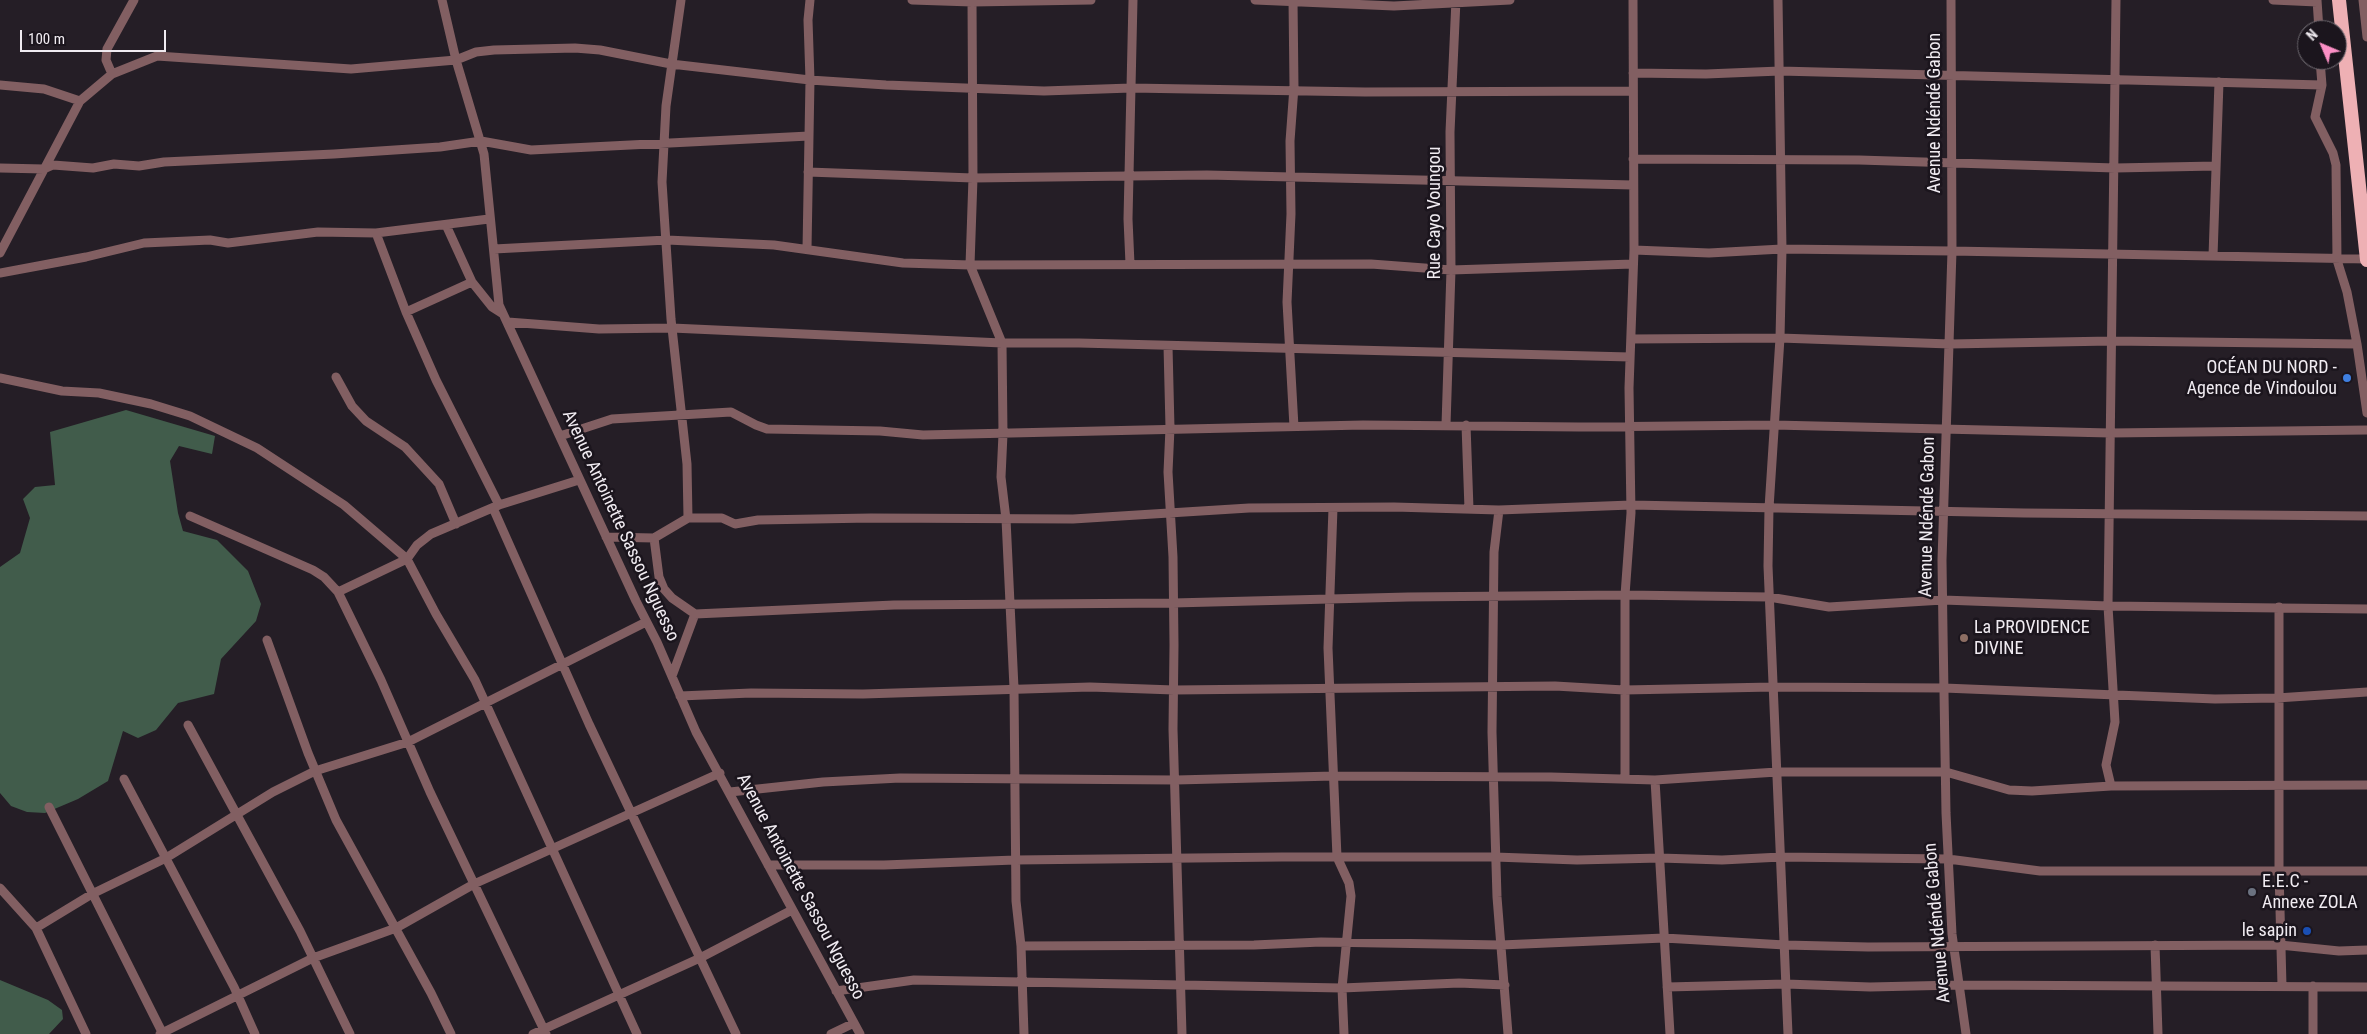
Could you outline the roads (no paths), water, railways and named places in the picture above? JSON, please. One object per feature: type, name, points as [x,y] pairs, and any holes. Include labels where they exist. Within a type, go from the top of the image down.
[{"type":"highway","points":[[2339,0],[2367,260]]},
{"type":"street","points":[[112,74],[106,60],[108,49],[134,0]]},
{"type":"street","name":"Avenue Antoinette Sassou Nguesso","points":[[442,0],[456,60],[481,141],[494,249],[497,295],[506,318],[680,696],[768,865],[860,1034]]},
{"type":"street","points":[[681,0],[670,64],[662,143],[662,182],[672,328],[687,464],[688,518]]},
{"type":"street","points":[[807,249],[810,80],[808,20],[810,0]]},
{"type":"street","points":[[912,0],[1091,0]]},
{"type":"street","points":[[1130,264],[1133,0]]},
{"type":"street","points":[[1255,0],[1394,6],[1510,0]]},
{"type":"street","points":[[1625,780],[1625,595],[1631,505],[1628,427],[1634,250],[1633,0]]},
{"type":"street","points":[[1778,0],[1782,250],[1780,338],[1769,508],[1769,598],[1788,1034]]},
{"type":"street","name":"Avenue Ndéndé Gabon","points":[[1951,0],[1952,251],[1942,600],[1948,859],[1958,985],[1966,1034]]},
{"type":"street","points":[[2111,786],[2106,764],[2115,722],[2108,606],[2116,0]]},
{"type":"street","points":[[2273,0],[2317,1],[2318,20]]},
{"type":"street","points":[[2363,0],[2367,38]]},
{"type":"street","points":[[972,1],[973,178],[970,266],[1002,343],[1003,434],[1001,477],[1006,519],[1014,688],[1016,901],[1021,946],[1024,1034]]},
{"type":"street","points":[[1293,1],[1294,92],[1290,141],[1291,176],[1287,302],[1294,426]]},
{"type":"street","name":"Rue Cayo Voungou","points":[[1446,425],[1456,2]]},
{"type":"street","points":[[0,253],[80,101],[112,74],[158,56],[351,69],[456,60],[486,50],[575,48],[600,50],[670,64],[810,80],[1044,91],[1131,88],[1294,92],[1632,91]]},
{"type":"street","points":[[2321,70],[2322,85],[2315,117],[2333,153],[2336,165],[2337,260],[2347,292],[2367,414]]},
{"type":"street","points":[[1633,73],[1706,74],[1780,71],[2114,78],[2322,85]]},
{"type":"street","points":[[2213,256],[2219,82]]},
{"type":"street","points":[[0,85],[44,90],[80,101]]},
{"type":"street","points":[[0,168],[44,169],[53,165],[77,168],[114,164],[134,166],[164,162],[440,147],[481,141],[531,150],[809,136]]},
{"type":"street","points":[[1633,158],[2115,168],[2216,166]]},
{"type":"street","points":[[808,172],[973,178],[1291,176],[1633,185]]},
{"type":"street","points":[[0,273],[86,257],[144,243],[210,240],[228,243],[318,232],[376,233],[489,219]]},
{"type":"street","points":[[446,225],[472,282],[492,307],[506,318],[599,329],[672,328],[1002,343],[1630,357]]},
{"type":"street","points":[[376,233],[406,312],[496,506],[589,724],[736,1034]]},
{"type":"street","points":[[494,249],[667,240],[774,245],[902,263],[970,266],[1371,264],[1451,270],[1633,264]]},
{"type":"street","points":[[1634,250],[1709,252],[1782,250],[1952,251],[2367,260]]},
{"type":"street","points":[[406,312],[472,282]]},
{"type":"street","points":[[1630,339],[1780,338],[1950,344],[2111,342],[2357,344]]},
{"type":"street","points":[[1168,346],[1170,428],[1168,472],[1173,603],[1173,729],[1182,1034]]},
{"type":"street","points":[[336,377],[352,406],[366,420],[405,447],[440,484],[456,524]]},
{"type":"street","points":[[0,378],[62,391],[108,395],[151,404],[190,416],[257,448],[329,495],[344,505],[407,559],[436,614],[475,680],[637,1034]]},
{"type":"street","points":[[560,436],[600,422],[682,413],[731,412],[756,426],[767,428],[923,434],[1003,434],[1170,428],[1446,425],[1946,427],[2110,433],[2367,430]]},
{"type":"street","points":[[1466,425],[1469,509]]},
{"type":"street","points":[[338,592],[407,559],[417,545],[431,534],[496,506],[579,480]]},
{"type":"street","points":[[606,536],[654,538],[688,518],[722,518],[735,524],[768,520],[1006,519],[1171,514],[1249,508],[1499,510],[1631,505],[2367,516]]},
{"type":"street","points":[[1333,508],[1328,648],[1337,857],[1349,883],[1350,896],[1342,988],[1344,1034]]},
{"type":"street","points":[[1499,510],[1494,552],[1492,732],[1495,857],[1508,1034]]},
{"type":"street","points":[[190,516],[313,570],[324,577],[338,592],[545,1032]]},
{"type":"street","points":[[654,538],[659,577],[664,589],[672,598],[694,614],[790,608],[1625,595],[1769,598],[1828,607],[1942,600],[2108,606],[2367,609]]},
{"type":"street","points":[[2278,607],[2277,698],[2282,986]]},
{"type":"street","points":[[672,676],[694,614]]},
{"type":"street","points":[[36,928],[92,894],[166,858],[238,814],[315,771],[408,742],[646,622]]},
{"type":"street","points":[[267,640],[315,771],[336,820],[396,928],[451,1034]]},
{"type":"street","points":[[680,696],[751,693],[863,694],[1090,687],[1174,690],[1555,686],[1624,690],[1773,687],[1944,688],[2215,699],[2277,698],[2367,692]]},
{"type":"street","points":[[188,725],[238,814],[313,958],[350,1034]]},
{"type":"street","points":[[730,792],[823,782],[900,778],[1176,780],[1334,776],[1655,780],[1777,772],[1946,772],[2009,790],[2032,791],[2111,786],[2279,787],[2367,785]]},
{"type":"street","points":[[49,807],[162,1034],[313,958],[396,928],[474,884],[552,847],[720,773]]},
{"type":"street","points":[[124,778],[238,996],[255,1034]]},
{"type":"street","points":[[1655,780],[1670,1034]]},
{"type":"street","points":[[768,865],[884,865],[1015,860],[1177,858],[1495,857],[1577,860],[1660,858],[1722,860],[1781,857],[1948,859],[2040,871],[2367,871]]},
{"type":"street","points":[[0,888],[36,928],[86,1034]]},
{"type":"street","points":[[533,1034],[545,1032],[620,994],[700,958],[792,910]]},
{"type":"street","points":[[1021,946],[1345,943],[1501,945],[1664,938],[1785,945],[2280,945],[2339,950],[2367,950]]},
{"type":"street","points":[[2155,946],[2158,1034]]},
{"type":"street","points":[[836,991],[914,980],[1342,988],[1459,983],[1505,984]]},
{"type":"street","points":[[1667,987],[1786,984],[1870,987],[1958,985],[2367,987]]},
{"type":"street","points":[[2313,986],[2313,1034]]},
{"type":"street","points":[[831,1034],[854,1023]]},
{"type":"place","name":"OCÉAN DU NORD - Agence de Vindoulou","points":[[2347,378]]},
{"type":"place","name":"La PROVIDENCE DIVINE","points":[[1964,638]]},
{"type":"place","name":"E.E.C - Annexe ZOLA","points":[[2252,892]]},
{"type":"place","name":"le sapin","points":[[2307,931]]}]
